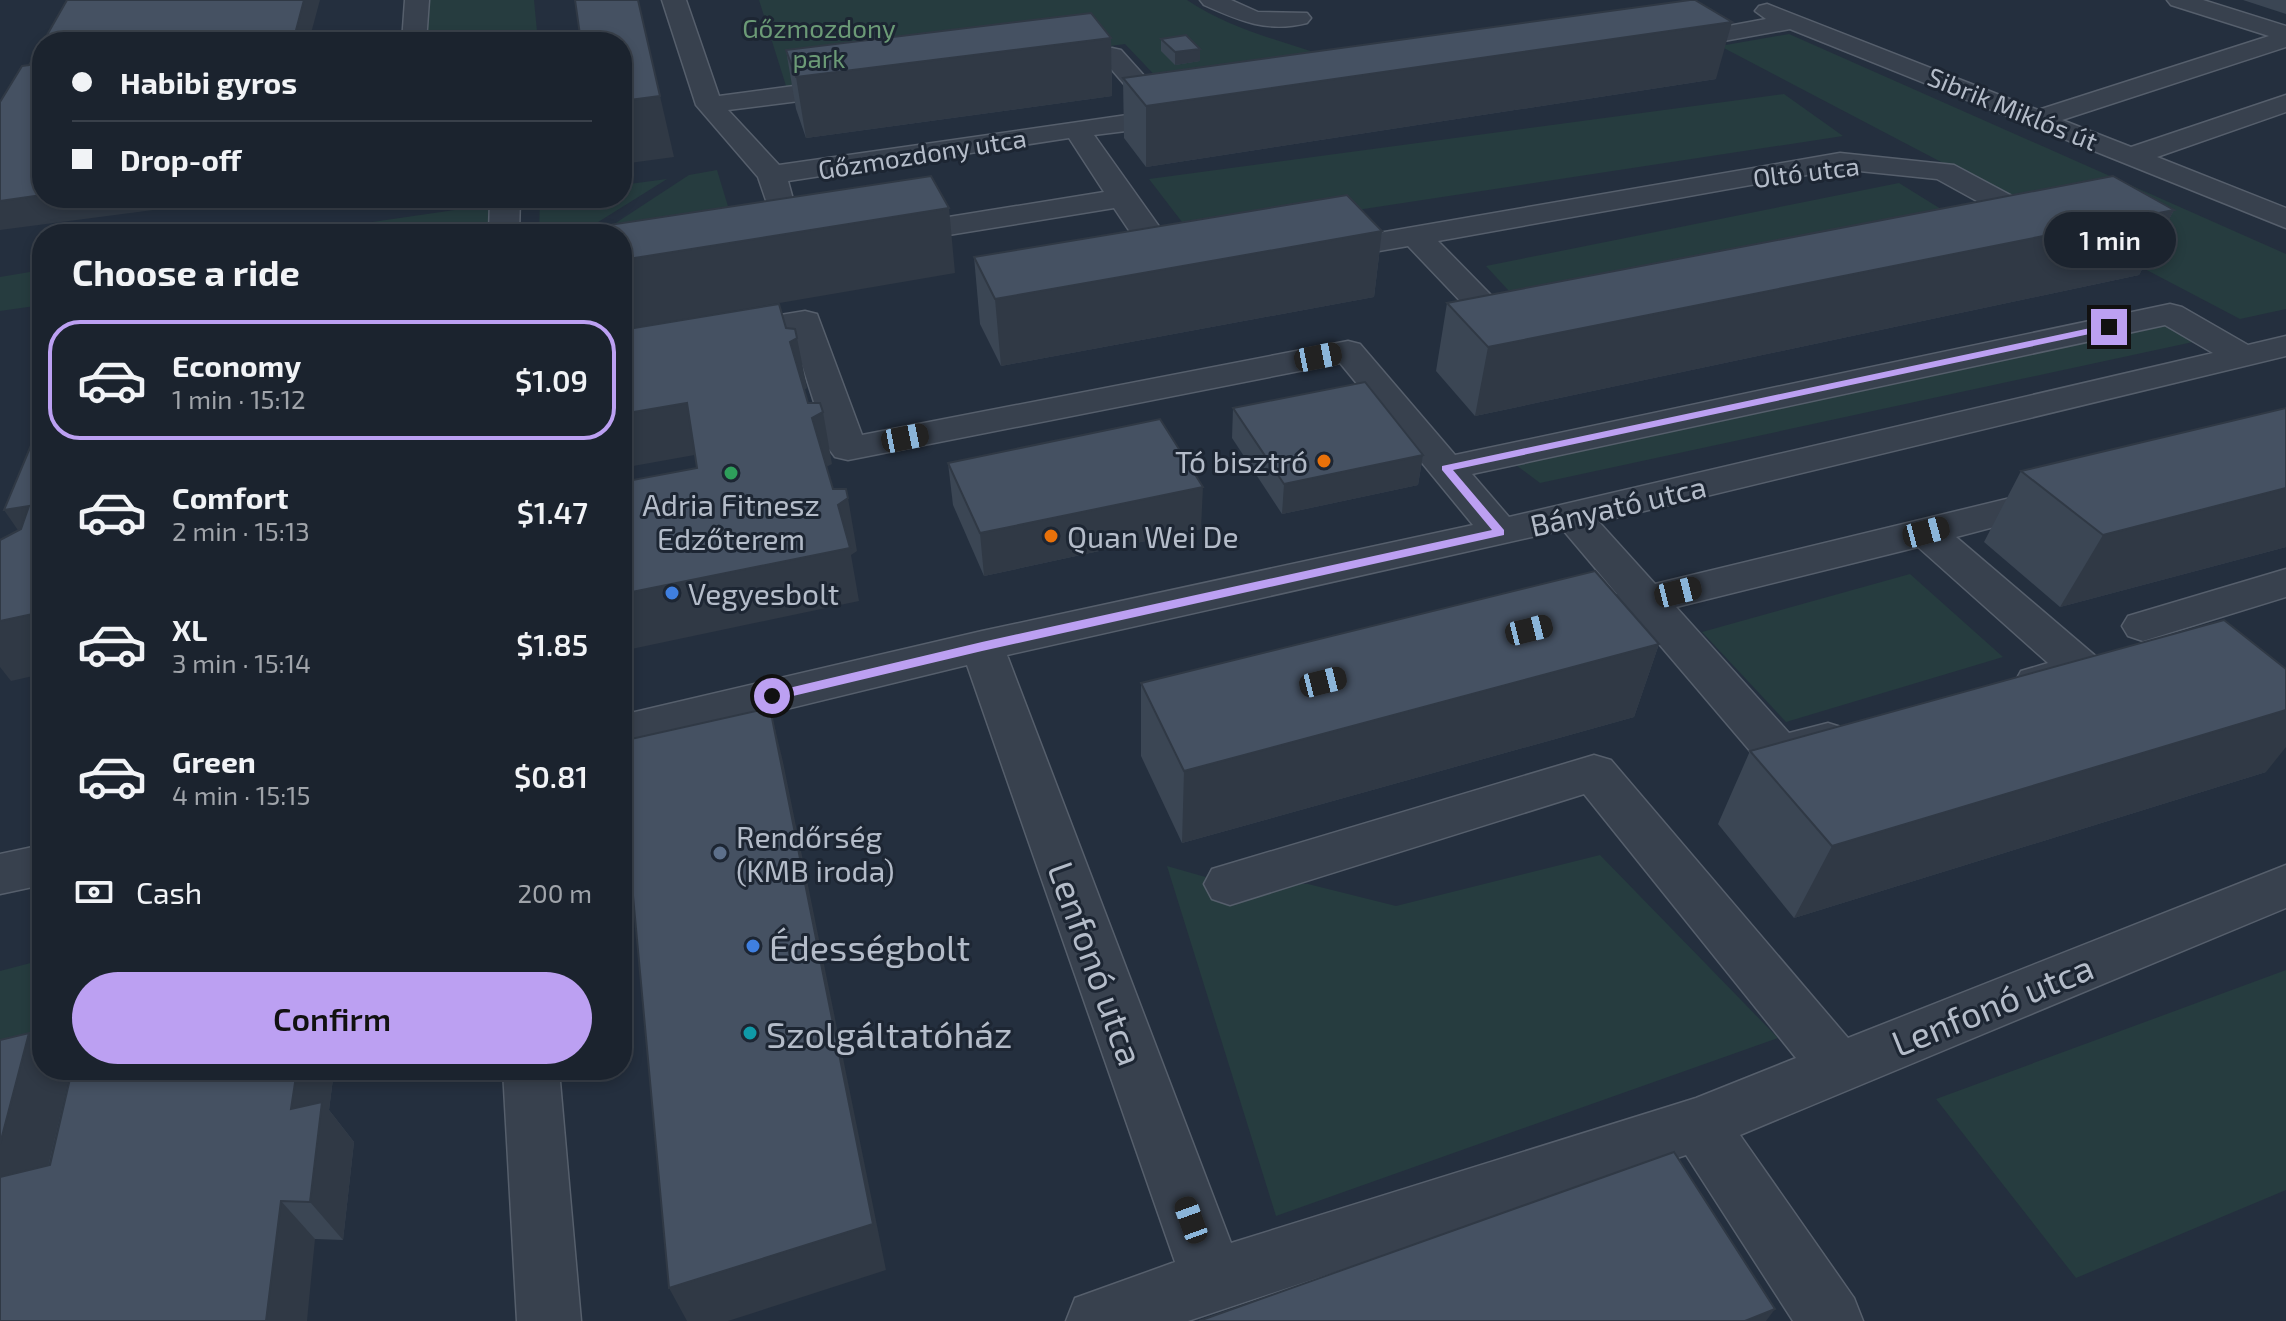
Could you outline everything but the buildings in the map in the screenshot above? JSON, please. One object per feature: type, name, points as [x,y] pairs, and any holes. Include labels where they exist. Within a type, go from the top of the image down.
[{"type":"street","points":[[415,32],[417,0]]},
{"type":"street","points":[[674,0],[709,105],[772,175],[786,227]]},
{"type":"street","points":[[1212,0],[1254,19],[1299,18]]},
{"type":"street","name":"Sibrik Miklós út","points":[[1739,0],[2286,219]]},
{"type":"street","points":[[2179,0],[2286,36]]},
{"type":"street","points":[[1645,48],[1792,21]]},
{"type":"street","points":[[2040,118],[2286,36]]},
{"type":"street","points":[[1033,65],[1112,55],[1167,118]]},
{"type":"street","points":[[709,105],[874,84]]},
{"type":"street","points":[[2133,156],[2286,103]]},
{"type":"street","name":"Gőzmozdony utca","points":[[772,175],[1076,129],[1213,112]]},
{"type":"street","points":[[1076,129],[1176,277]]},
{"type":"street","name":"Oltó utca","points":[[1296,256],[1840,161],[1944,171],[2031,218],[2027,239],[1996,245]]},
{"type":"street","points":[[869,240],[1013,229],[1120,198]]},
{"type":"street","points":[[1416,236],[1515,339],[1546,333]]},
{"type":"street","points":[[1446,468],[2170,314],[2243,356]]},
{"type":"street","points":[[632,349],[805,321],[848,449],[1348,351],[1500,532]]},
{"type":"street","name":"Bányató utca","points":[[632,730],[982,646],[1572,516],[2286,346]]},
{"type":"street","points":[[1526,630],[2091,490]]},
{"type":"street","points":[[1572,516],[1779,753],[1870,728]]},
{"type":"street","points":[[1926,532],[2083,670],[1992,695]]},
{"type":"street","points":[[2143,626],[2286,583]]},
{"type":"street","name":"Lenfonó utca","points":[[982,646],[1213,1280]]},
{"type":"street","points":[[1230,884],[1594,773],[1837,1066]]},
{"type":"street","points":[[0,874],[32,867]]},
{"type":"street","name":"Lenfonó utca","points":[[1098,1321],[1213,1280],[1699,1124],[2286,886]]},
{"type":"street","points":[[532,1080],[549,1321]]},
{"type":"street","points":[[1699,1124],[1831,1321]]},
{"type":"green space","points":[[417,0],[534,0],[537,32],[415,32]]},
{"type":"green space","name":"Gőzmozdony park","points":[[759,0],[1187,0],[1236,26],[1326,56],[1165,86],[1125,44],[787,89]]},
{"type":"green space","points":[[1789,34],[2286,254],[2286,309],[2240,319],[1720,46]]},
{"type":"green space","points":[[1784,94],[1843,136],[1192,235],[1149,179]]},
{"type":"green space","points":[[717,170],[740,246],[632,237],[632,224],[614,224],[689,175]]},
{"type":"green space","points":[[667,179],[632,201],[632,184]]},
{"type":"green space","points":[[1899,183],[1949,214],[1520,303],[1486,266]]},
{"type":"green space","points":[[468,208],[491,210],[492,224],[359,224]]},
{"type":"green space","points":[[540,208],[621,208],[595,224],[539,224]]},
{"type":"green space","points":[[32,272],[32,306],[0,311],[0,277]]},
{"type":"green space","points":[[2155,319],[2193,342],[1540,483],[1516,465]]},
{"type":"green space","points":[[1910,574],[2003,657],[1786,722],[1702,632]]},
{"type":"green space","points":[[1600,855],[1778,1038],[1276,1216],[1167,866],[1230,884],[1308,884],[1396,906]]},
{"type":"green space","points":[[32,963],[32,1036],[0,1045],[0,971]]},
{"type":"green space","points":[[2286,970],[2286,1190],[2076,1278],[1936,1099]]},
{"type":"place","name":"Tó bisztró","points":[[1324,461]]},
{"type":"place","name":"Adria Fitnesz Edzőterem","points":[[731,473]]},
{"type":"place","name":"Quan Wei De","points":[[1051,536]]},
{"type":"place","name":"Vegyesbolt","points":[[672,593]]},
{"type":"place","name":"Rendőrség (KMB iroda)","points":[[720,853]]},
{"type":"place","name":"Édességbolt","points":[[753,946]]},
{"type":"place","name":"Szolgáltatóház","points":[[750,1033]]},
{"type":"route","points":[[772,696],[982,646],[1500,532],[1446,468],[2109,327]]}]
